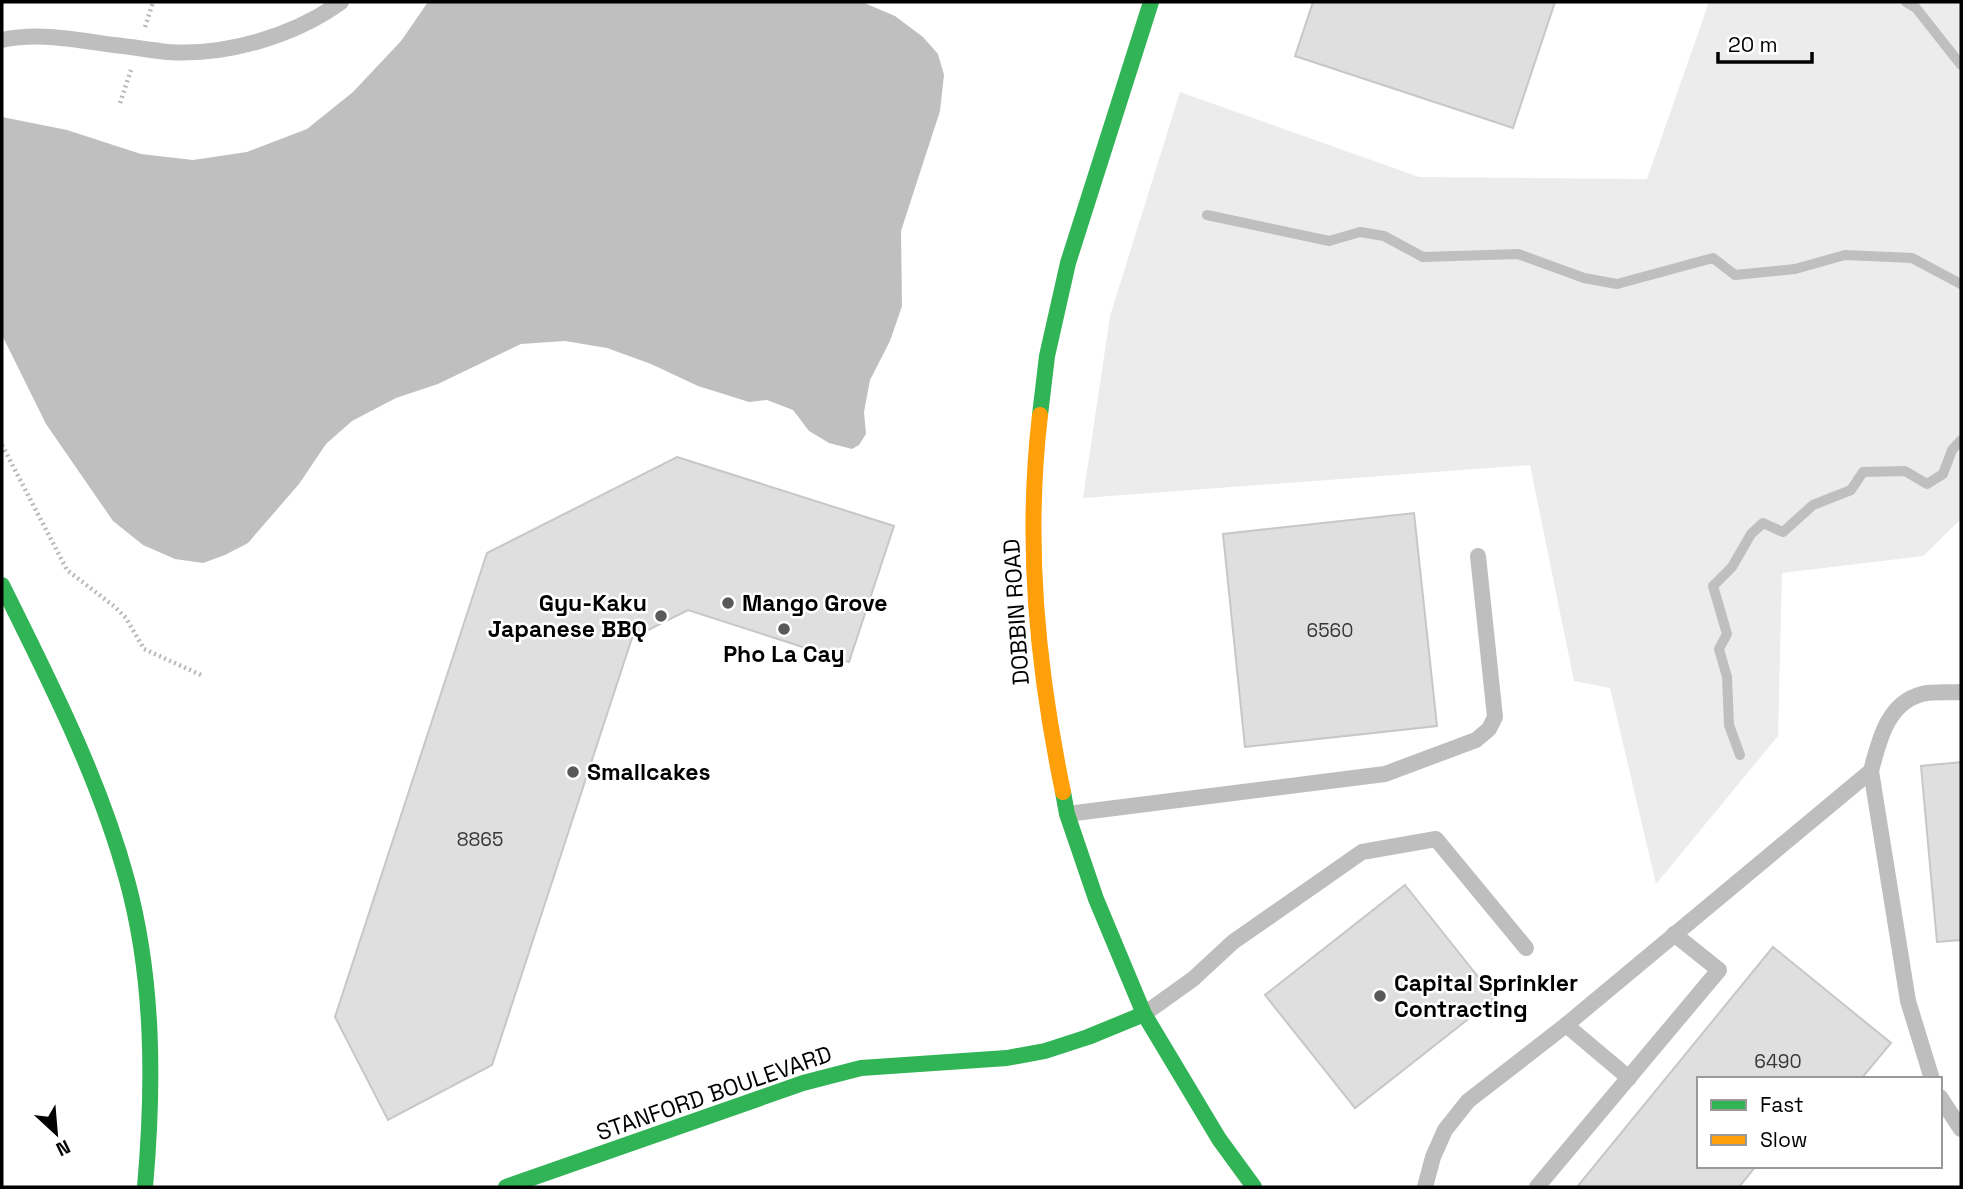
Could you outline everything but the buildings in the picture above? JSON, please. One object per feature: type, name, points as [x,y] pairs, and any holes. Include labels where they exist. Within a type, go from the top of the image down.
[{"type":"street","name":"DOBBIN ROAD","points":[[1151,2],[1068,263],[1047,356],[1036,451],[1032,541],[1037,637],[1051,736],[1067,814],[1099,907],[1144,1014],[1219,1139],[1254,1187]]},
{"type":"street","points":[[2,585],[80,746],[128,884],[145,986],[150,1053],[145,1187]]},
{"type":"street","name":"STANFORD BOULEVARD","points":[[506,1187],[803,1083],[861,1068],[1007,1058],[1033,1053],[1088,1037],[1144,1014]]},
{"type":"lane","points":[[2,40],[19,36],[50,36],[170,52],[212,50],[276,35],[307,23],[341,2]]},
{"type":"lane","points":[[1067,814],[1385,774],[1476,740],[1489,729],[1495,717],[1478,556]]},
{"type":"lane","points":[[1931,1077],[1908,1001],[1871,771],[1882,729],[1899,708],[1920,694],[1961,692]]},
{"type":"lane","points":[[1425,1187],[1433,1157],[1446,1130],[1468,1101],[1566,1025],[1871,771]]},
{"type":"lane","points":[[1144,1014],[1193,979],[1233,942],[1362,852],[1374,849],[1436,839],[1527,948]]},
{"type":"lane","points":[[1537,1187],[1719,970],[1674,934]]},
{"type":"lane","points":[[1566,1025],[1629,1078]]},
{"type":"lane","points":[[1942,1100],[1961,1129]]},
{"type":"path","points":[[144,31],[153,2]]},
{"type":"path","points":[[120,103],[132,68]]},
{"type":"path","points":[[2,444],[67,570],[127,618],[144,649],[201,675]]},
{"type":"shaded area","points":[[428,2],[862,2],[895,16],[923,37],[938,54],[944,75],[940,111],[901,231],[902,306],[890,341],[870,380],[864,412],[866,434],[859,445],[852,449],[829,443],[809,431],[793,410],[767,400],[749,402],[698,386],[651,364],[607,348],[565,341],[521,344],[438,384],[396,398],[352,421],[326,444],[299,484],[248,543],[225,555],[203,563],[175,559],[143,545],[113,521],[46,424],[2,335],[2,117],[67,130],[141,154],[193,160],[247,152],[307,129],[353,92],[401,41]]},
{"type":"shaded area","points":[[1709,2],[1961,2],[1961,519],[1923,556],[1782,573],[1778,736],[1656,884],[1610,688],[1574,681],[1530,465],[1083,498],[1110,316],[1180,92],[1419,177],[1647,179]]},
{"type":"waterway","points":[[1906,2],[1916,8],[1961,65]]},
{"type":"waterway","points":[[1207,215],[1329,241],[1360,232],[1384,236],[1423,257],[1518,254],[1584,278],[1617,284],[1713,258],[1735,275],[1795,269],[1845,255],[1912,258],[1961,284]]},
{"type":"waterway","points":[[1740,755],[1729,725],[1727,677],[1719,649],[1727,634],[1713,586],[1732,567],[1751,534],[1763,523],[1783,532],[1813,505],[1851,490],[1863,472],[1905,471],[1927,484],[1943,474],[1952,450],[1961,440]]},
{"type":"traffic: fast","points":[[1040,415],[1047,356],[1068,263],[1151,2]]},
{"type":"traffic: fast","points":[[2,585],[88,766],[116,842],[136,917],[150,1032],[150,1110],[145,1187]]},
{"type":"traffic: fast","points":[[1063,792],[1067,814],[1096,899],[1144,1014],[1219,1139],[1254,1187]]},
{"type":"traffic: fast","points":[[506,1187],[803,1083],[861,1068],[1007,1058],[1045,1051],[1144,1014]]},
{"type":"traffic: slow","points":[[1040,415],[1034,510],[1036,604],[1046,698],[1063,792]]},
{"type":"place","name":"Mango Grove","points":[[728,603]]},
{"type":"place","name":"Gyu-Kaku Japanese BBQ","points":[[661,616]]},
{"type":"place","name":"Pho La Cay","points":[[784,629]]},
{"type":"place","name":"Smallcakes","points":[[573,772]]},
{"type":"place","name":"Capital Sprinkler Contracting","points":[[1380,996]]}]
